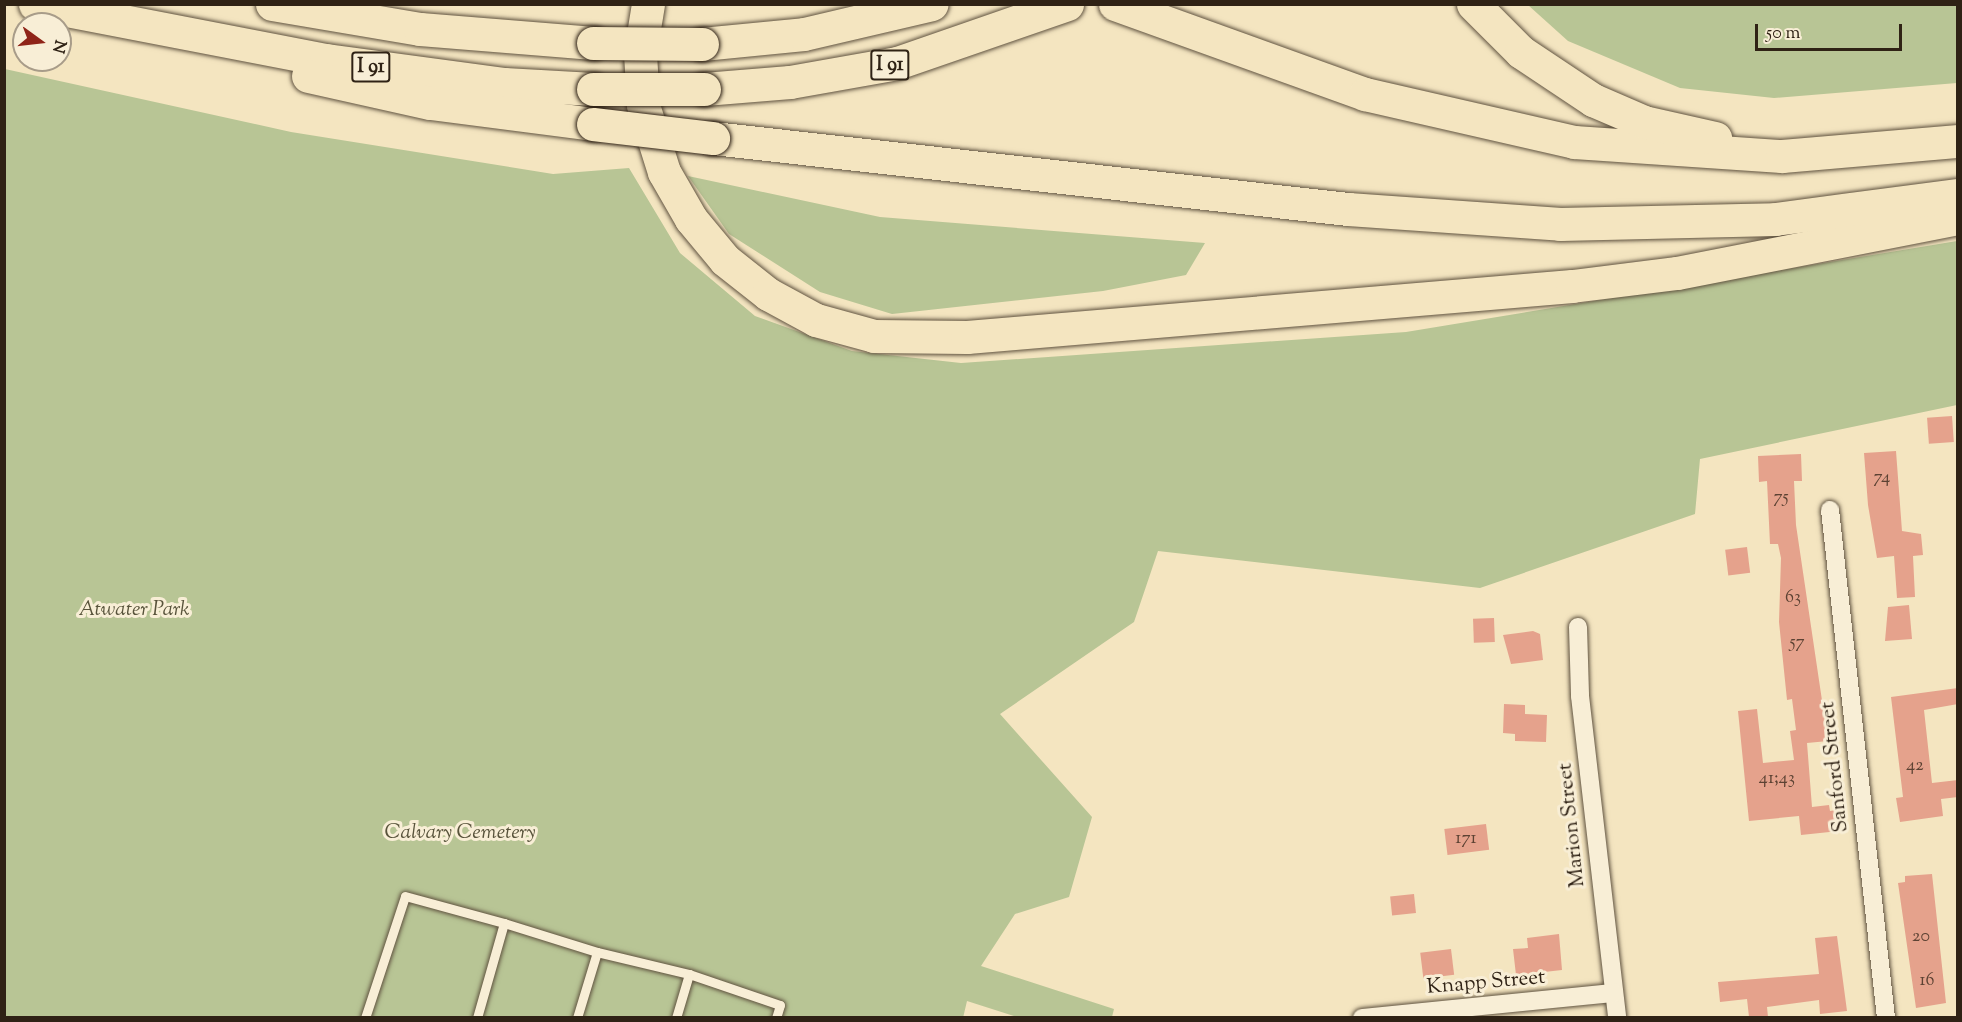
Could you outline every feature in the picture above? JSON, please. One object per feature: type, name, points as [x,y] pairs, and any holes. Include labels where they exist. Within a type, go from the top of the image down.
[{"type":"highway","name":"I 91","points":[[36,4],[150,30],[433,75],[593,88],[704,89],[790,82],[897,63],[1067,4]]},
{"type":"highway","name":"I 91","points":[[272,4],[420,29],[593,43],[702,44],[804,34],[932,4]]},
{"type":"highway","points":[[648,4],[640,53],[643,105],[664,172],[690,219],[725,260],[775,299],[816,320],[874,336],[967,337],[1584,285],[1677,273],[1958,218]]},
{"type":"highway","points":[[1115,4],[1188,32],[1400,104],[1553,139],[1748,156],[1890,150],[1958,141]]},
{"type":"highway","points":[[1473,4],[1508,40],[1553,75],[1644,122],[1753,143],[1890,150]]},
{"type":"highway","points":[[150,30],[358,89],[592,124],[1348,209],[1560,224],[1775,219],[1958,195]]},
{"type":"street","name":"Sanford Street","points":[[1830,510],[1886,1017]]},
{"type":"street","name":"Marion Street","points":[[1578,627],[1580,696],[1617,1017]]},
{"type":"street","name":"Knapp Street","points":[[1362,1017],[1614,993]]},
{"type":"lane","points":[[365,1017],[405,896],[597,952],[689,974],[780,1005],[776,1017]]},
{"type":"lane","points":[[477,1017],[504,923]]},
{"type":"lane","points":[[577,1017],[597,952]]},
{"type":"lane","points":[[676,1017],[689,974]]},
{"type":"green space","points":[[1528,5],[1957,5],[1957,83],[1774,98],[1680,88],[1568,41]]},
{"type":"green space","points":[[5,69],[291,132],[553,174],[629,168],[680,253],[755,316],[852,351],[961,363],[1406,332],[1957,241],[1957,405],[1700,459],[1695,514],[1480,588],[1158,551],[1134,622],[1000,714],[1092,817],[1069,897],[1015,914],[981,966],[1114,1009],[1112,1017],[1017,1017],[967,1001],[963,1018],[5,1018]]},
{"type":"green space","points":[[688,176],[880,217],[1205,243],[1186,275],[1103,291],[892,314],[820,292],[729,234]]},
{"type":"building","points":[[1952,416],[1954,442],[1929,444],[1927,418]]},
{"type":"building","points":[[1896,451],[1902,531],[1921,534],[1923,555],[1913,556],[1915,597],[1897,598],[1894,556],[1877,558],[1868,505],[1864,453]]},
{"type":"building","points":[[1801,454],[1802,481],[1794,481],[1796,525],[1828,741],[1807,743],[1812,807],[1829,805],[1830,811],[1836,810],[1839,831],[1801,835],[1799,816],[1749,821],[1738,711],[1757,709],[1763,763],[1794,760],[1790,731],[1796,730],[1792,699],[1787,700],[1779,622],[1781,558],[1778,544],[1770,544],[1767,481],[1759,482],[1758,456]]},
{"type":"building","points":[[1747,547],[1750,573],[1728,575],[1725,550]]},
{"type":"building","points":[[1909,605],[1912,639],[1885,641],[1888,607]]},
{"type":"building","points":[[1494,618],[1495,642],[1474,643],[1473,619]]},
{"type":"building","points":[[1533,631],[1540,634],[1543,660],[1511,664],[1503,635]]},
{"type":"building","points":[[1958,688],[1958,704],[1924,710],[1932,783],[1958,780],[1958,797],[1941,799],[1943,816],[1900,822],[1896,798],[1903,797],[1891,697]]},
{"type":"building","points":[[1504,704],[1525,705],[1525,714],[1547,715],[1546,742],[1515,741],[1515,734],[1503,733]]},
{"type":"building","points":[[1486,824],[1489,850],[1447,855],[1444,829]]},
{"type":"building","points":[[1932,874],[1946,1003],[1916,1008],[1898,883],[1905,882],[1905,876]]},
{"type":"building","points":[[1414,894],[1416,913],[1392,915],[1390,897]]},
{"type":"building","points":[[1559,934],[1562,970],[1516,975],[1513,949],[1528,948],[1527,938]]},
{"type":"building","points":[[1837,936],[1847,1011],[1820,1014],[1819,1000],[1767,1007],[1768,1017],[1749,1017],[1747,999],[1720,1002],[1718,982],[1819,974],[1815,938]]},
{"type":"building","points":[[1451,949],[1454,975],[1423,979],[1420,953]]},
{"type":"park label","name":"Atwater Park","points":[[134,610]]},
{"type":"park label","name":"Calvary Cemetery","points":[[460,833]]}]
